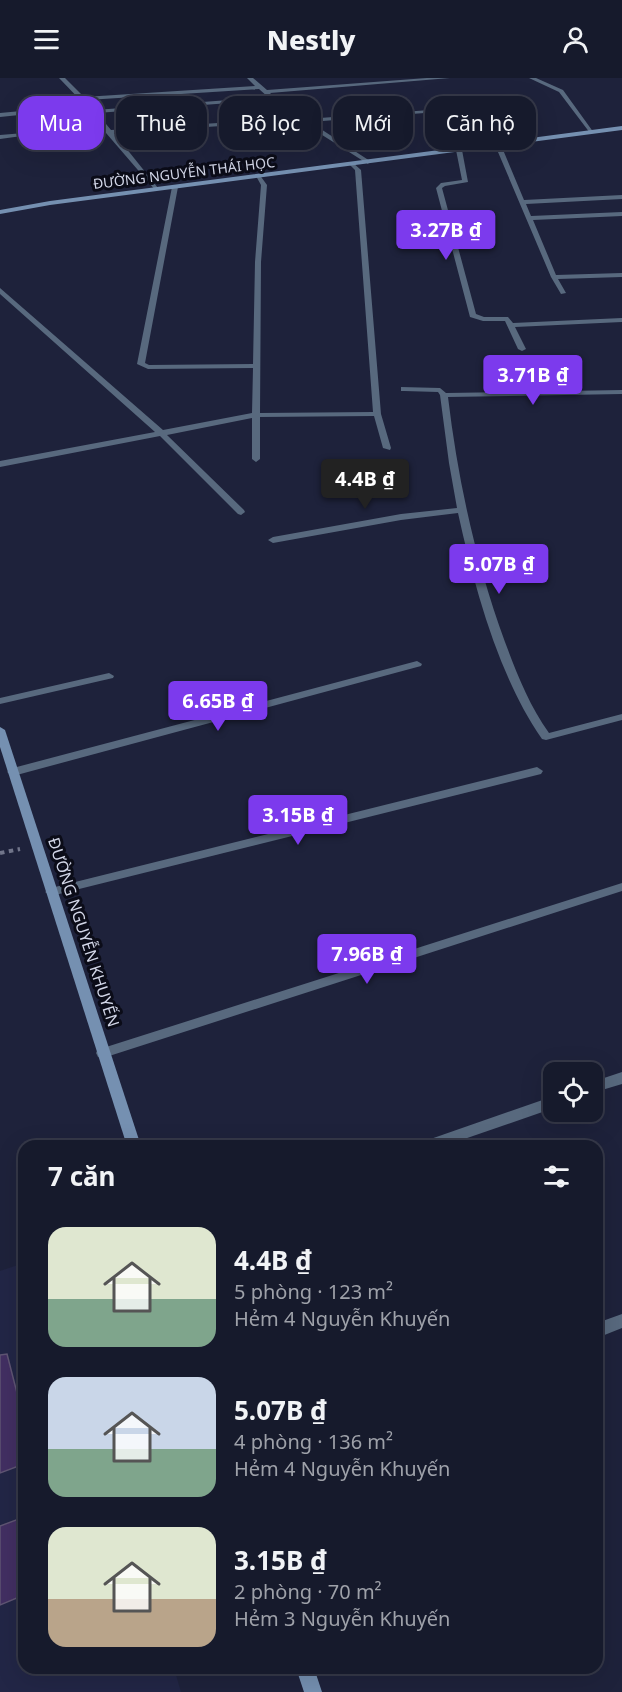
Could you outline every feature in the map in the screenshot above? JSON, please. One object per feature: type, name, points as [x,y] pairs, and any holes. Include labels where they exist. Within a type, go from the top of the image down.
[{"type":"street","points":[[62,78],[80,96]]},
{"type":"street","points":[[250,78],[270,96]]},
{"type":"street","points":[[265,92],[447,78]]},
{"type":"street","points":[[535,79],[551,78]]},
{"type":"street","points":[[535,79],[561,91],[592,132]]},
{"type":"street","points":[[104,98],[259,87]]},
{"type":"street","points":[[104,111],[219,102]]},
{"type":"street","points":[[321,119],[425,112]]},
{"type":"street","points":[[0,115],[18,113]]},
{"type":"street","points":[[108,132],[219,125]]},
{"type":"street","points":[[104,127],[156,189]]},
{"type":"street","name":"ĐƯỜNG NGUYỄN THÁI HỌC","points":[[536,140],[622,128]]},
{"type":"street","points":[[321,132],[368,162]]},
{"type":"street","points":[[0,137],[18,135]]},
{"type":"street","points":[[459,150],[465,182],[443,184],[439,188],[472,310],[476,317],[504,318],[511,325],[522,349]]},
{"type":"street","name":"ĐƯỜNG NGUYỄN THÁI HỌC","points":[[0,212],[156,189],[459,150]]},
{"type":"street","points":[[500,150],[563,293]]},
{"type":"street","points":[[352,164],[358,170],[377,414],[387,448]]},
{"type":"street","points":[[256,459],[258,262],[264,185],[259,176]]},
{"type":"street","points":[[175,187],[141,364],[148,367],[257,366]]},
{"type":"street","points":[[522,202],[622,197]]},
{"type":"street","points":[[530,218],[622,214]]},
{"type":"street","points":[[554,277],[622,275]]},
{"type":"street","points":[[0,290],[160,433],[241,512]]},
{"type":"street","points":[[511,325],[622,320]]},
{"type":"street","points":[[404,389],[440,390],[444,395],[449,445],[470,546],[493,622],[532,719],[546,737],[622,717]]},
{"type":"street","points":[[444,395],[622,392]]},
{"type":"street","points":[[0,464],[257,415],[377,414]]},
{"type":"street","points":[[273,540],[401,517],[462,510]]},
{"type":"street","points":[[13,772],[417,664]]},
{"type":"street","points":[[0,701],[109,676]]},
{"type":"street","name":"ĐƯỜNG NGUYỄN KHUYẾN","points":[[0,730],[132,1140]]},
{"type":"street","points":[[51,892],[537,771]]},
{"type":"street","points":[[104,1053],[622,886]]},
{"type":"street","points":[[603,1084],[622,1078]]},
{"type":"street","points":[[444,1140],[543,1106]]},
{"type":"street","points":[[603,1329],[622,1321]]},
{"type":"street","points":[[307,1674],[313,1692]]},
{"type":"shaded area","points":[[18,1265],[18,1674],[176,1674],[181,1692],[0,1692],[0,1271]]},
{"type":"building","points":[[7,1354],[18,1397],[18,1466],[0,1473],[0,1355]]},
{"type":"building","points":[[18,1519],[18,1598],[0,1605],[0,1526]]}]
